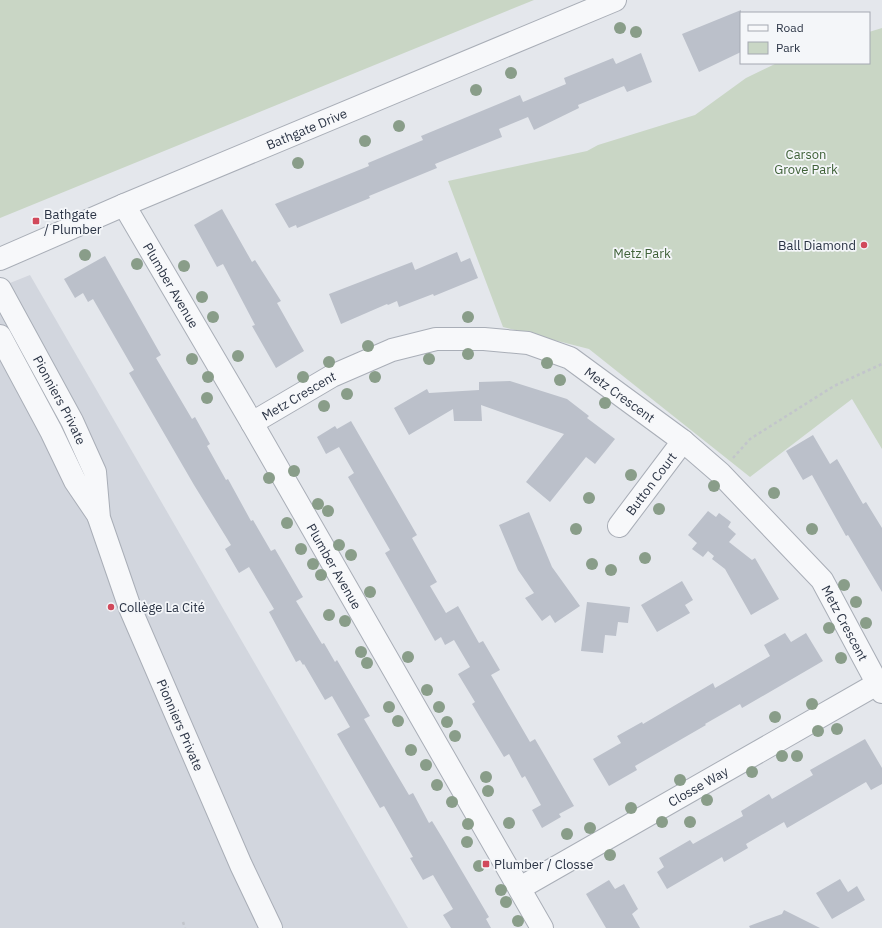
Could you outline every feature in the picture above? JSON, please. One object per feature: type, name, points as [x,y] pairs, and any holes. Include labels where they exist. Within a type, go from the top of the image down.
[{"type":"street","name":"Bathgate Drive","points":[[0,259],[124,205],[615,0]]},
{"type":"street","name":"Plumber Avenue","points":[[124,205],[252,423],[542,928]]},
{"type":"street","name":"Pionniers Private","points":[[0,289],[72,421],[95,472],[99,518]]},
{"type":"street","name":"Pionniers Private","points":[[0,336],[51,431],[75,481],[99,518],[130,608],[241,865],[271,928]]},
{"type":"street","name":"Metz Crescent","points":[[252,423],[332,376],[392,350],[436,339],[484,339],[528,343],[570,358],[683,441],[720,473],[822,580],[880,688]]},
{"type":"street","name":"Button Court","points":[[619,526],[683,441]]},
{"type":"street","name":"Closse Way","points":[[520,888],[880,688]]},
{"type":"path","points":[[720,473],[750,439],[834,386],[882,364]]},
{"type":"path","points":[[183,922],[185,928]]},
{"type":"shaded area","name":"Collège La Cité","points":[[30,275],[408,928],[0,928],[0,287]]},
{"type":"green space","points":[[0,0],[534,0],[0,218]]},
{"type":"green space","name":"Metz Park","points":[[882,28],[882,449],[852,399],[750,477],[589,349],[503,327],[448,181],[587,151],[598,145],[695,115],[746,78],[775,64],[870,64],[870,32]]},
{"type":"building","points":[[741,10],[740,52],[699,72],[682,34]]},
{"type":"building","points":[[641,53],[652,82],[627,92],[624,86],[578,105],[579,108],[534,130],[528,117],[499,129],[502,137],[435,164],[437,168],[297,228],[296,225],[289,228],[275,204],[369,166],[368,163],[423,140],[421,136],[520,95],[523,102],[566,84],[564,78],[613,58],[616,64]]},
{"type":"building","points":[[222,209],[252,262],[255,260],[281,301],[277,303],[304,351],[276,368],[252,326],[255,325],[223,264],[217,267],[194,225]]},
{"type":"building","points":[[457,252],[461,262],[470,258],[478,278],[434,296],[433,294],[399,307],[397,301],[388,305],[387,304],[341,324],[329,294],[412,262],[415,270]]},
{"type":"building","points":[[105,256],[161,355],[156,358],[192,419],[195,417],[210,444],[207,446],[226,480],[228,479],[251,521],[253,520],[271,551],[275,549],[303,597],[296,601],[322,644],[324,643],[335,662],[337,660],[370,716],[364,719],[409,795],[413,793],[429,823],[432,821],[443,839],[489,917],[486,919],[491,928],[451,928],[443,915],[453,909],[433,875],[423,880],[410,858],[413,857],[384,806],[380,808],[337,734],[350,727],[332,696],[325,700],[304,664],[303,665],[300,660],[296,662],[269,612],[274,609],[249,567],[239,573],[225,549],[231,545],[194,485],[129,373],[134,370],[93,299],[88,302],[83,293],[75,298],[64,279]]},
{"type":"building","points":[[510,381],[567,399],[589,416],[587,418],[615,439],[595,464],[586,457],[550,502],[526,482],[564,434],[481,405],[482,421],[454,421],[453,409],[409,435],[394,408],[427,389],[429,393],[479,390],[479,382]]},
{"type":"building","points":[[351,421],[417,535],[412,538],[437,582],[430,586],[446,613],[458,606],[479,643],[483,641],[500,670],[491,675],[530,742],[535,739],[574,806],[559,814],[561,817],[542,828],[532,810],[541,805],[525,776],[522,778],[509,754],[504,757],[472,704],[475,702],[458,674],[470,667],[454,640],[445,645],[441,637],[435,641],[385,553],[390,550],[348,477],[354,473],[339,447],[326,454],[317,437],[335,426],[337,429]]},
{"type":"building","points":[[813,435],[830,464],[837,459],[863,504],[866,502],[882,528],[882,592],[848,535],[846,536],[812,475],[803,480],[786,451]]},
{"type":"building","points":[[708,511],[716,517],[719,513],[731,522],[728,527],[736,534],[729,542],[752,560],[755,558],[779,599],[751,615],[725,569],[712,559],[714,556],[708,551],[703,557],[692,549],[697,543],[688,535]]},
{"type":"building","points":[[529,512],[552,567],[580,606],[555,623],[550,615],[542,621],[525,598],[534,593],[518,570],[499,525]]},
{"type":"building","points":[[682,581],[693,600],[685,605],[690,613],[657,632],[641,605]]},
{"type":"building","points":[[587,602],[630,607],[628,623],[618,622],[616,636],[605,635],[603,653],[581,651]]},
{"type":"building","points":[[785,633],[791,642],[806,633],[823,661],[742,708],[740,704],[705,724],[706,725],[635,766],[637,770],[609,786],[593,759],[621,743],[617,736],[642,722],[643,724],[713,683],[715,688],[770,656],[764,645]]},
{"type":"building","points":[[865,739],[882,768],[882,784],[871,790],[866,782],[787,828],[784,822],[746,844],[748,848],[724,862],[722,857],[667,889],[657,872],[664,867],[659,858],[690,840],[693,844],[743,816],[741,811],[769,794],[772,799],[813,775],[810,770]]},
{"type":"building","points":[[840,879],[848,892],[857,886],[865,900],[832,919],[816,893]]},
{"type":"building","points":[[609,880],[615,889],[624,884],[638,909],[632,914],[640,928],[606,928],[586,894]]},
{"type":"building","points":[[784,910],[820,928],[750,928],[749,926],[782,914]]},
{"type":"place","name":"Bathgate / Plumber","points":[[36,221]]},
{"type":"place","name":"Ball Diamond","points":[[864,245]]},
{"type":"place","name":"Collège La Cité","points":[[111,607]]},
{"type":"place","name":"Plumber / Closse","points":[[486,864]]},
{"type":"park label","name":"Carson Grove Park","points":[[806,162]]}]
